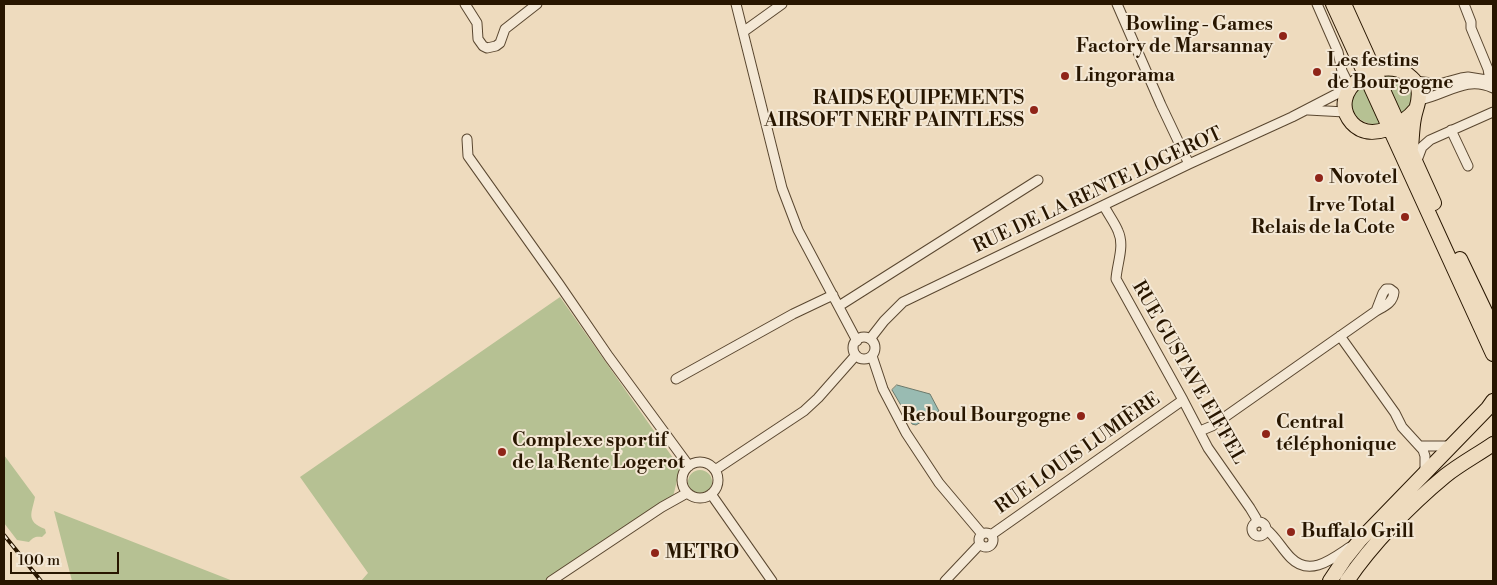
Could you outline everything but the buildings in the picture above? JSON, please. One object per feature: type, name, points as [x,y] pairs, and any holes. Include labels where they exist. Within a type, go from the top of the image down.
[{"type":"main road","points":[[1333,4],[1358,46],[1376,71],[1394,126],[1493,328]]},
{"type":"main road","points":[[1344,4],[1358,46],[1376,71]]},
{"type":"main road","points":[[1350,88],[1358,46]]},
{"type":"main road","points":[[1418,105],[1410,116],[1394,126],[1377,132],[1358,128],[1352,124],[1345,112],[1344,98],[1356,81],[1376,71],[1401,70],[1416,82],[1418,105],[1412,130],[1410,156],[1493,354]]},
{"type":"main road","points":[[1365,130],[1410,156]]},
{"type":"main road","points":[[1330,581],[1360,540],[1492,405]]},
{"type":"main road","points":[[1347,581],[1373,547],[1428,492],[1461,465],[1493,444]]},
{"type":"street","points":[[465,4],[477,23],[478,39],[487,48],[500,43],[505,29],[537,4]]},
{"type":"street","points":[[736,4],[787,206],[857,341]]},
{"type":"street","points":[[743,32],[782,4]]},
{"type":"street","points":[[1117,4],[1189,164]]},
{"type":"street","points":[[1317,4],[1338,52],[1342,71],[1350,88]]},
{"type":"street","points":[[1464,4],[1492,83]]},
{"type":"street","points":[[1416,82],[1439,84],[1468,77],[1492,83]]},
{"type":"street","points":[[1418,105],[1448,90],[1469,83],[1485,85],[1492,83]]},
{"type":"street","name":"RUE DE LA RENTE LOGEROT","points":[[870,339],[884,320],[903,302],[1350,88]]},
{"type":"street","name":"RUE DE LA RENTE LOGEROT","points":[[1307,110],[1345,112]]},
{"type":"street","points":[[1410,156],[1430,140],[1493,112]]},
{"type":"street","points":[[1451,130],[1468,166]]},
{"type":"street","points":[[467,140],[468,156],[609,357],[690,466]]},
{"type":"street","points":[[839,306],[1038,180]]},
{"type":"street","name":"RUE GUSTAVE EIFFEL","points":[[1104,206],[1118,230],[1121,240],[1120,254],[1116,267],[1116,279],[1208,448],[1256,518],[1256,523],[1252,528],[1255,534],[1261,536],[1266,529],[1291,558],[1307,567],[1318,566],[1329,561],[1360,540]]},
{"type":"street","points":[[676,378],[793,314],[833,295]]},
{"type":"street","points":[[1200,431],[1212,426],[1376,311]]},
{"type":"street","points":[[1340,336],[1395,413],[1402,427],[1420,446],[1425,456],[1424,473]]},
{"type":"street","points":[[863,338],[870,339],[875,347],[874,354],[866,359],[859,358],[856,355],[854,346],[857,341],[863,338]]},
{"type":"street","points":[[715,470],[804,411],[856,355]]},
{"type":"street","points":[[872,356],[883,389],[906,433],[939,483],[993,542],[988,547],[980,544]]},
{"type":"street","name":"RUE LOUIS LUMIÈRE","points":[[987,534],[1183,400]]},
{"type":"street","points":[[1420,446],[1450,446]]},
{"type":"street","points":[[701,462],[715,470],[718,481],[711,494],[697,498],[687,493],[682,485],[682,479],[690,466],[701,462]]},
{"type":"street","points":[[551,581],[662,507],[687,493]]},
{"type":"street","points":[[711,494],[772,581]]},
{"type":"street","points":[[980,544],[979,537],[987,534]]},
{"type":"street","points":[[945,581],[980,544]]},
{"type":"green space","points":[[1382,73],[1399,75],[1412,88],[1413,98],[1409,107],[1401,116]]},
{"type":"green space","points":[[1364,82],[1380,124],[1369,123],[1359,119],[1353,110],[1353,96]]},
{"type":"green space","name":"Complexe sportif de la Rente Logerot","points":[[560,297],[680,468],[673,497],[545,581],[361,581],[368,573],[300,477]]},
{"type":"green space","points":[[4,455],[35,497],[31,516],[32,520],[45,529],[46,533],[42,537],[35,537],[29,542],[17,540],[4,523]]},
{"type":"green space","points":[[700,470],[709,473],[712,482],[709,491],[700,494],[691,491],[688,482],[691,473]]},
{"type":"green space","points":[[54,511],[233,581],[72,581]]},
{"type":"water","points":[[897,385],[930,394],[939,411],[916,425],[912,424],[892,390]]},
{"type":"railway","points":[[4,535],[41,581]]},
{"type":"place","name":"Bowling - Games Factory de Marsannay","points":[[1283,36]]},
{"type":"place","name":"Les festins de Bourgogne","points":[[1317,72]]},
{"type":"place","name":"Lingorama","points":[[1065,76]]},
{"type":"place","name":"RAIDS EQUIPEMENTS AIRSOFT NERF PAINTLESS","points":[[1034,110]]},
{"type":"place","name":"Novotel","points":[[1319,178]]},
{"type":"place","name":"Irve Total Relais de la Cote","points":[[1405,217]]},
{"type":"place","name":"Reboul Bourgogne","points":[[1081,416]]},
{"type":"place","name":"Central téléphonique","points":[[1266,434]]},
{"type":"place","name":"Complexe sportif de la Rente Logerot","points":[[502,452]]},
{"type":"place","name":"Buffalo Grill","points":[[1291,532]]},
{"type":"place","name":"METRO","points":[[655,553]]}]
